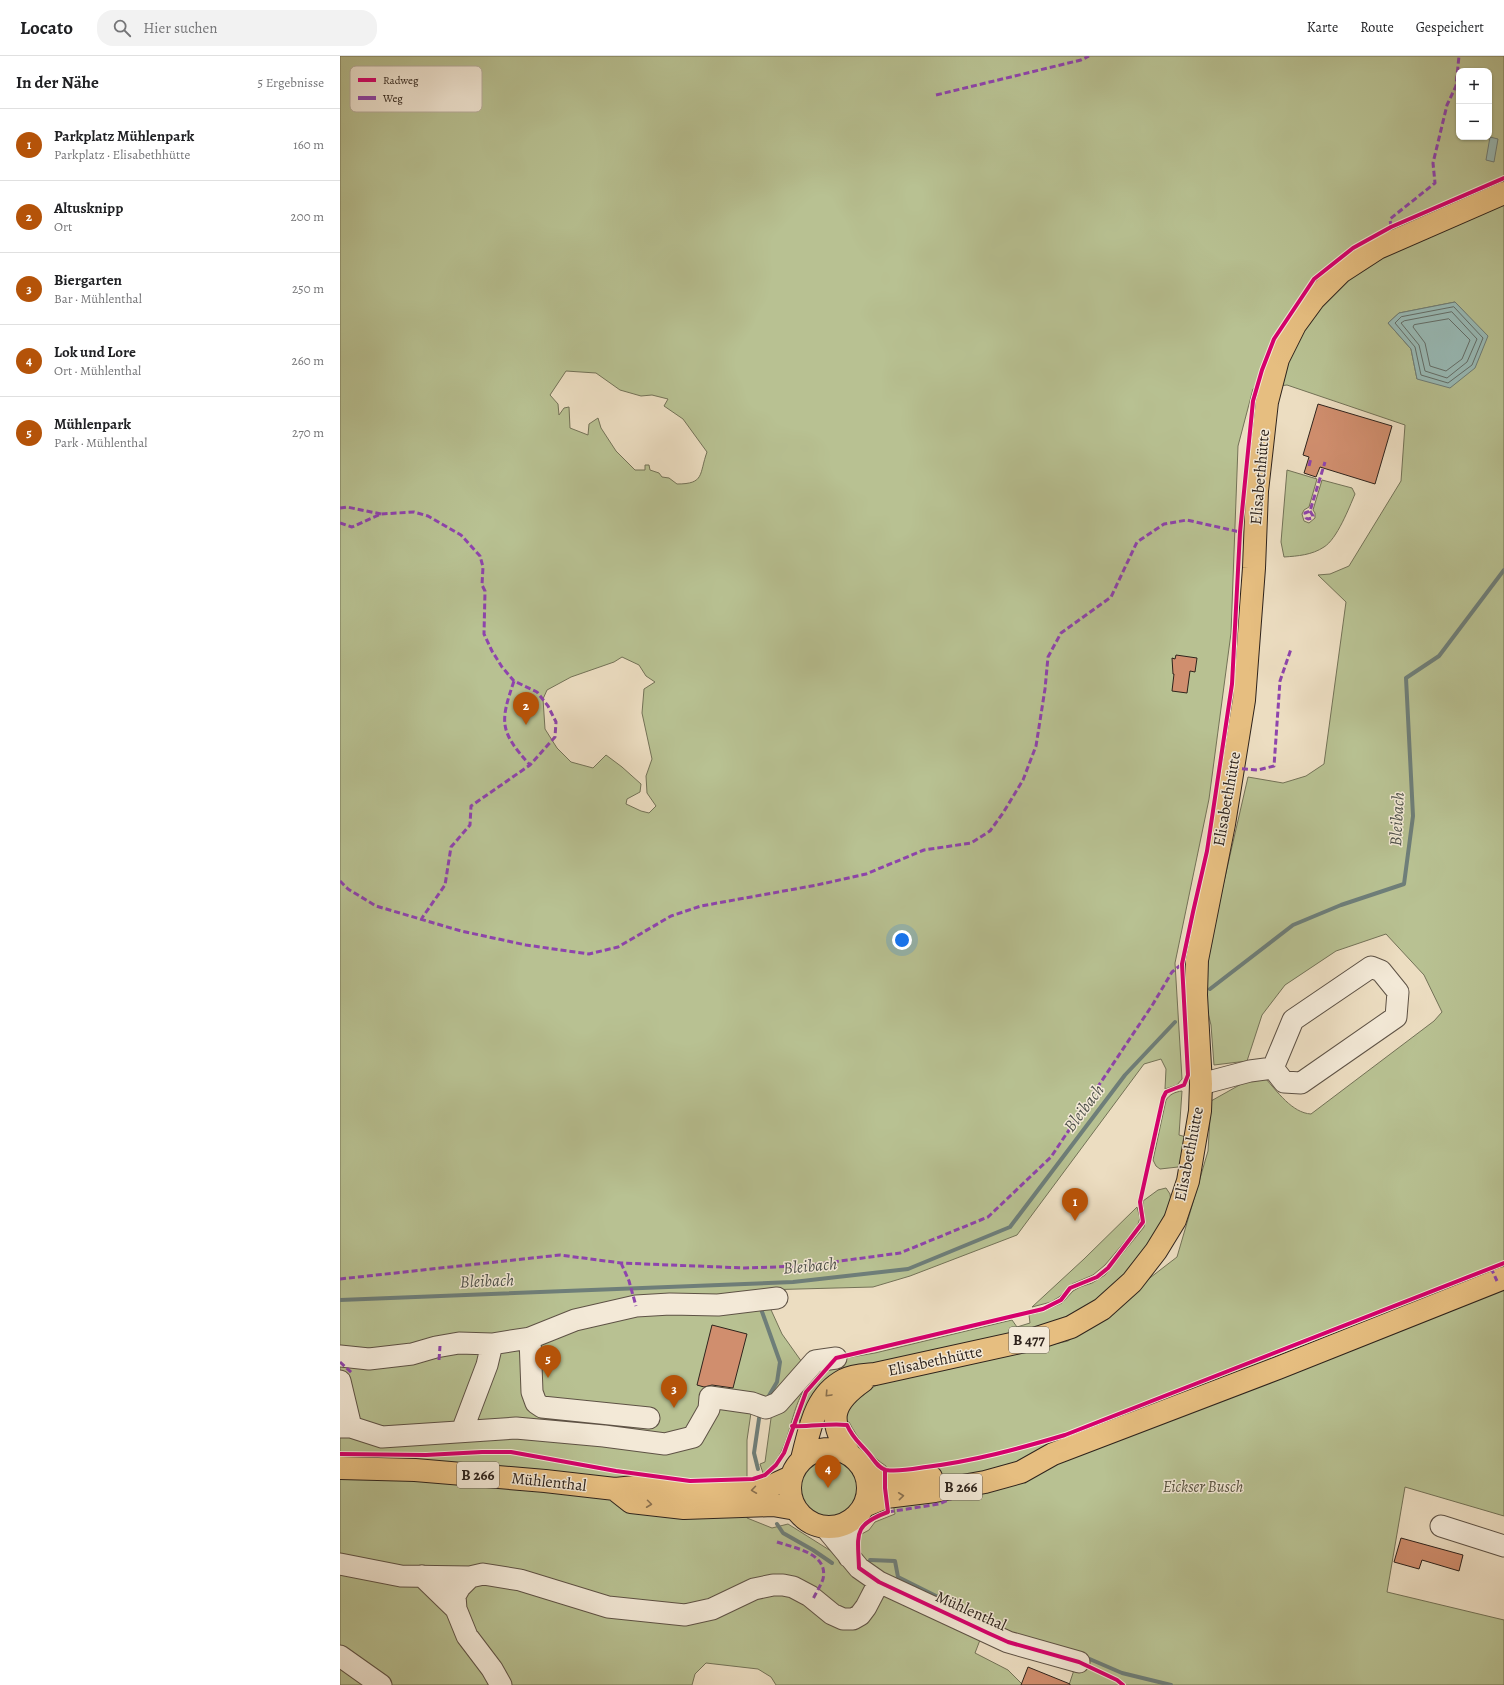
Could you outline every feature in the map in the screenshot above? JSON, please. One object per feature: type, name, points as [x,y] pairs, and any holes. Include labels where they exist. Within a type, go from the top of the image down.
[{"type":"main road","name":"Elisabethhütte","points":[[875,1374],[1034,1339],[1071,1326],[1102,1310],[1132,1282],[1156,1252],[1176,1220],[1188,1181],[1197,1132],[1200,1084],[1196,1004],[1197,960],[1224,824],[1244,700],[1254,568],[1257,491],[1267,402],[1278,359],[1295,325],[1314,300],[1341,272],[1378,248],[1504,193]]},
{"type":"main road","name":"B 266","points":[[864,1506],[886,1497],[935,1491],[985,1482],[1021,1472],[1053,1454],[1504,1278]]},
{"type":"main road","name":"B 477","points":[[802,1459],[813,1415],[819,1403],[831,1390],[844,1380],[857,1376],[875,1374]]},
{"type":"main road","name":"B 477","points":[[856,1462],[839,1437],[835,1424],[836,1412],[842,1401],[852,1389],[875,1374]]},
{"type":"main road","points":[[820,1449],[836,1449],[856,1462],[868,1487],[864,1506],[857,1515],[848,1522],[837,1526],[825,1527],[814,1524],[804,1518],[796,1509],[791,1499],[790,1488],[791,1478],[795,1467],[802,1459],[820,1449]]},
{"type":"main road","name":"B 266","points":[[856,1462],[885,1480],[910,1480],[982,1470],[1019,1460],[1053,1454]]},
{"type":"main road","name":"Mühlenthal","points":[[340,1468],[443,1472],[545,1480],[614,1489],[634,1487],[690,1492],[753,1491],[767,1488],[791,1478]]},
{"type":"main road","name":"Mühlenthal","points":[[614,1489],[631,1502],[684,1508],[773,1505],[796,1509]]},
{"type":"street","points":[[1372,967],[1381,971],[1398,992],[1396,1017],[1301,1083],[1284,1082],[1273,1068],[1293,1020],[1372,967]]},
{"type":"street","points":[[1200,1084],[1250,1071],[1273,1068]]},
{"type":"street","points":[[340,1356],[369,1359],[412,1354],[436,1347],[460,1343],[492,1344],[530,1338],[575,1320],[636,1306],[670,1304],[718,1305],[762,1300]]},
{"type":"street","points":[[530,1338],[532,1392],[536,1403],[542,1407],[649,1418]]},
{"type":"street","points":[[462,1431],[487,1365],[492,1344]]},
{"type":"street","points":[[340,1381],[345,1427],[382,1437],[516,1428],[604,1436],[665,1444],[693,1437],[709,1409],[710,1397],[759,1406],[778,1403],[815,1361],[836,1358]]},
{"type":"street","points":[[604,1436],[614,1414]]},
{"type":"street","points":[[848,1522],[849,1557]]},
{"type":"street","points":[[1441,1526],[1504,1546]]},
{"type":"street","name":"Mühlenthal","points":[[825,1527],[859,1568],[878,1582],[1008,1642],[1079,1662]]},
{"type":"street","points":[[340,1564],[401,1576],[470,1577],[483,1574],[520,1580],[608,1607],[685,1615],[712,1609],[754,1589],[773,1585],[783,1585],[793,1587],[810,1596],[832,1614],[843,1619],[853,1619],[860,1615],[866,1607],[878,1582]]},
{"type":"street","points":[[422,1576],[456,1609]]},
{"type":"street","points":[[470,1577],[460,1586],[455,1596],[456,1609],[467,1636],[492,1669],[501,1685]]},
{"type":"street","points":[[340,1656],[381,1685]]},
{"type":"green space","name":"Eickser Busch","points":[[340,56],[1504,56],[1504,1516],[1405,1487],[1387,1592],[1504,1620],[1504,1685],[1069,1685],[1074,1670],[980,1640],[975,1653],[1008,1670],[1023,1685],[776,1685],[771,1677],[758,1669],[706,1663],[695,1674],[692,1685],[386,1685],[340,1651]],"holes":[[[1455,302],[1468,316],[1417,379],[1411,349],[1388,323],[1399,313]],[[566,371],[596,373],[620,390],[641,396],[652,395],[668,399],[664,406],[683,419],[707,452],[700,476],[697,480],[686,484],[677,484],[669,478],[662,477],[659,473],[650,470],[649,465],[645,465],[645,470],[635,470],[616,451],[601,428],[598,418],[589,424],[588,435],[570,428],[569,407],[564,408],[559,415],[558,404],[550,395]],[[1287,385],[1405,425],[1401,481],[1349,566],[1330,574],[1318,575],[1346,602],[1324,764],[1306,776],[1283,783],[1248,777],[1205,964],[1206,1005],[1211,1025],[1214,1065],[1247,1061],[1262,1015],[1285,985],[1336,951],[1386,934],[1424,975],[1442,1012],[1434,1021],[1311,1114],[1304,1113],[1291,1106],[1265,1078],[1252,1078],[1211,1101],[1208,1151],[1177,1257],[1068,1341],[888,1380],[866,1391],[853,1400],[845,1413],[843,1422],[849,1422],[865,1447],[886,1466],[895,1514],[875,1522],[869,1530],[831,1551],[788,1524],[772,1528],[747,1518],[747,1440],[753,1399],[767,1403],[804,1365],[782,1334],[762,1290],[873,1287],[910,1276],[1017,1235],[1144,1064],[1161,1059],[1166,1069],[1165,1089],[1177,1085],[1182,1079],[1175,963],[1209,799],[1231,633],[1238,446],[1253,389]],[[622,657],[639,665],[646,676],[655,682],[644,689],[642,713],[652,759],[646,776],[647,793],[656,806],[649,813],[626,804],[627,799],[640,792],[641,784],[622,767],[606,755],[593,768],[571,762],[557,748],[545,729],[543,699],[547,690],[571,677],[614,662]]]},
{"type":"green space","points":[[1287,470],[1317,479],[1309,507],[1304,510],[1302,514],[1304,521],[1309,523],[1315,518],[1315,513],[1313,510],[1322,480],[1352,488],[1355,494],[1342,523],[1329,543],[1319,550],[1310,553],[1300,556],[1284,557],[1281,542]]},
{"type":"green space","points":[[1182,1091],[1179,1135],[1186,1137],[1182,1160],[1178,1167],[1160,1169],[1156,1166],[1153,1160],[1166,1100],[1169,1096]]},
{"type":"green space","points":[[1166,1188],[1170,1194],[1171,1203],[1151,1241],[1126,1276],[1084,1310],[1058,1323],[853,1369],[801,1424],[798,1418],[808,1393],[826,1372],[840,1359],[875,1353],[1012,1320],[1017,1327],[1030,1323],[1029,1315],[1044,1311],[1062,1303],[1073,1291],[1092,1283],[1105,1275],[1144,1227],[1145,1220],[1143,1201],[1158,1190]]},
{"type":"green space","points":[[1137,1207],[1140,1218],[1137,1227],[1105,1265],[1093,1275],[1072,1284],[1059,1297],[1051,1302],[1032,1307],[1084,1259]]},
{"type":"green space","points":[[828,1361],[804,1390],[779,1457],[772,1466],[763,1473],[760,1464],[765,1462],[772,1411]]},
{"type":"green space","points":[[828,1459],[839,1461],[852,1472],[855,1477],[857,1488],[855,1499],[844,1512],[839,1515],[828,1517],[817,1515],[804,1504],[801,1499],[799,1488],[801,1477],[812,1464],[817,1461]]},
{"type":"green space","points":[[340,1658],[376,1685],[340,1685]]},
{"type":"water","points":[[1492,138],[1498,139],[1494,162],[1486,160],[1489,140],[1492,140]]},
{"type":"water","points":[[1455,302],[1488,336],[1475,368],[1450,388],[1417,379],[1411,349],[1388,323],[1399,313]]},
{"type":"building","points":[[1318,404],[1392,426],[1375,484],[1320,467],[1316,477],[1304,473],[1309,457],[1303,455]]},
{"type":"building","points":[[1176,655],[1197,658],[1195,672],[1190,671],[1187,693],[1172,691],[1174,674],[1172,658],[1175,659]]},
{"type":"building","points":[[712,1325],[747,1334],[733,1388],[712,1385],[704,1387],[697,1385]]},
{"type":"building","points":[[1401,1538],[1463,1555],[1459,1571],[1422,1560],[1419,1569],[1394,1562]]},
{"type":"building","points":[[1028,1667],[1070,1684],[1070,1685],[1021,1685]]},
{"type":"waterway","name":"Bleibach","points":[[1210,989],[1293,925],[1341,905],[1404,884],[1413,816],[1406,678],[1439,656],[1504,570]]},
{"type":"waterway","name":"Bleibach","points":[[340,1300],[793,1282],[908,1269],[1010,1227],[1125,1075],[1175,1022]]},
{"type":"waterway","points":[[760,1306],[780,1362],[777,1382],[767,1399]]},
{"type":"waterway","points":[[758,1469],[754,1453],[760,1412]]},
{"type":"waterway","points":[[777,1524],[783,1533],[832,1563]]},
{"type":"waterway","points":[[870,1560],[895,1561],[898,1577],[960,1608]]},
{"type":"waterway","points":[[1085,1657],[1122,1673],[1171,1685]]},
{"type":"marked path","points":[[936,95],[1081,60],[1089,56]]},
{"type":"marked path","points":[[1391,227],[1390,219],[1435,183],[1433,163],[1447,105],[1456,86],[1459,56]]},
{"type":"marked path","points":[[1309,466],[1311,458]]},
{"type":"marked path","points":[[1310,511],[1313,516],[1312,518],[1308,519],[1306,518],[1305,513],[1310,511],[1325,462]]},
{"type":"marked path","points":[[340,508],[347,507],[381,514]]},
{"type":"marked path","points":[[340,523],[352,527],[381,514],[414,512],[428,516],[461,535],[480,556],[483,567],[482,585],[485,591],[484,634],[492,651],[502,667],[514,681],[537,692],[548,706],[556,722],[555,737],[530,765],[471,806],[470,825],[451,847],[445,885],[422,918]]},
{"type":"marked path","points":[[340,881],[348,889],[376,906],[461,931],[526,945],[589,954],[618,947],[671,916],[701,906],[817,885],[866,874],[924,850],[971,843],[990,831],[1023,780],[1036,746],[1045,689],[1048,657],[1061,633],[1111,597],[1137,542],[1164,524],[1187,520],[1240,532]]},
{"type":"marked path","points":[[1233,768],[1258,770],[1274,766],[1280,681],[1291,649]]},
{"type":"marked path","points":[[514,681],[506,707],[505,726],[512,743],[530,765]]},
{"type":"marked path","points":[[340,1279],[560,1255],[621,1263],[745,1268],[803,1266],[900,1253],[988,1217],[1051,1157],[1153,1004],[1172,972],[1182,964]]},
{"type":"marked path","points":[[621,1263],[629,1281],[636,1306]]},
{"type":"marked path","points":[[1491,1268],[1497,1281]]},
{"type":"marked path","points":[[439,1360],[440,1346]]},
{"type":"marked path","points":[[340,1362],[352,1373]]},
{"type":"marked path","points":[[888,1512],[939,1504],[959,1495],[967,1485]]},
{"type":"marked path","points":[[777,1542],[801,1549],[816,1557],[821,1563],[823,1579],[813,1599]]},
{"type":"cycle path","points":[[340,1454],[426,1455],[511,1452],[616,1471],[690,1481],[753,1479],[765,1475],[776,1465],[784,1453],[806,1392],[836,1358],[1043,1309],[1061,1300],[1070,1288],[1097,1277],[1108,1268],[1143,1222],[1140,1202],[1163,1098],[1166,1092],[1184,1085],[1188,1075],[1182,964],[1207,851],[1232,684],[1240,532],[1253,401],[1262,370],[1274,339],[1314,279],[1353,248],[1391,227],[1504,178]]},
{"type":"cycle path","points":[[792,1426],[833,1424],[847,1425],[854,1437],[876,1464],[886,1470],[895,1471],[911,1469],[996,1454],[1065,1435],[1504,1263]]},
{"type":"cycle path","points":[[885,1470],[885,1488],[888,1512],[868,1522],[860,1532],[858,1539],[859,1568],[879,1582],[1008,1642],[1079,1662],[1117,1680],[1123,1685]]},
{"type":"place","name":"Altusknipp","points":[[526,725]]},
{"type":"place","name":"Parkplatz Mühlenpark","points":[[1075,1221]]},
{"type":"place","name":"Mühlenpark","points":[[548,1378]]},
{"type":"place","name":"Biergarten","points":[[674,1408]]},
{"type":"place","name":"Lok und Lore","points":[[828,1488]]}]
